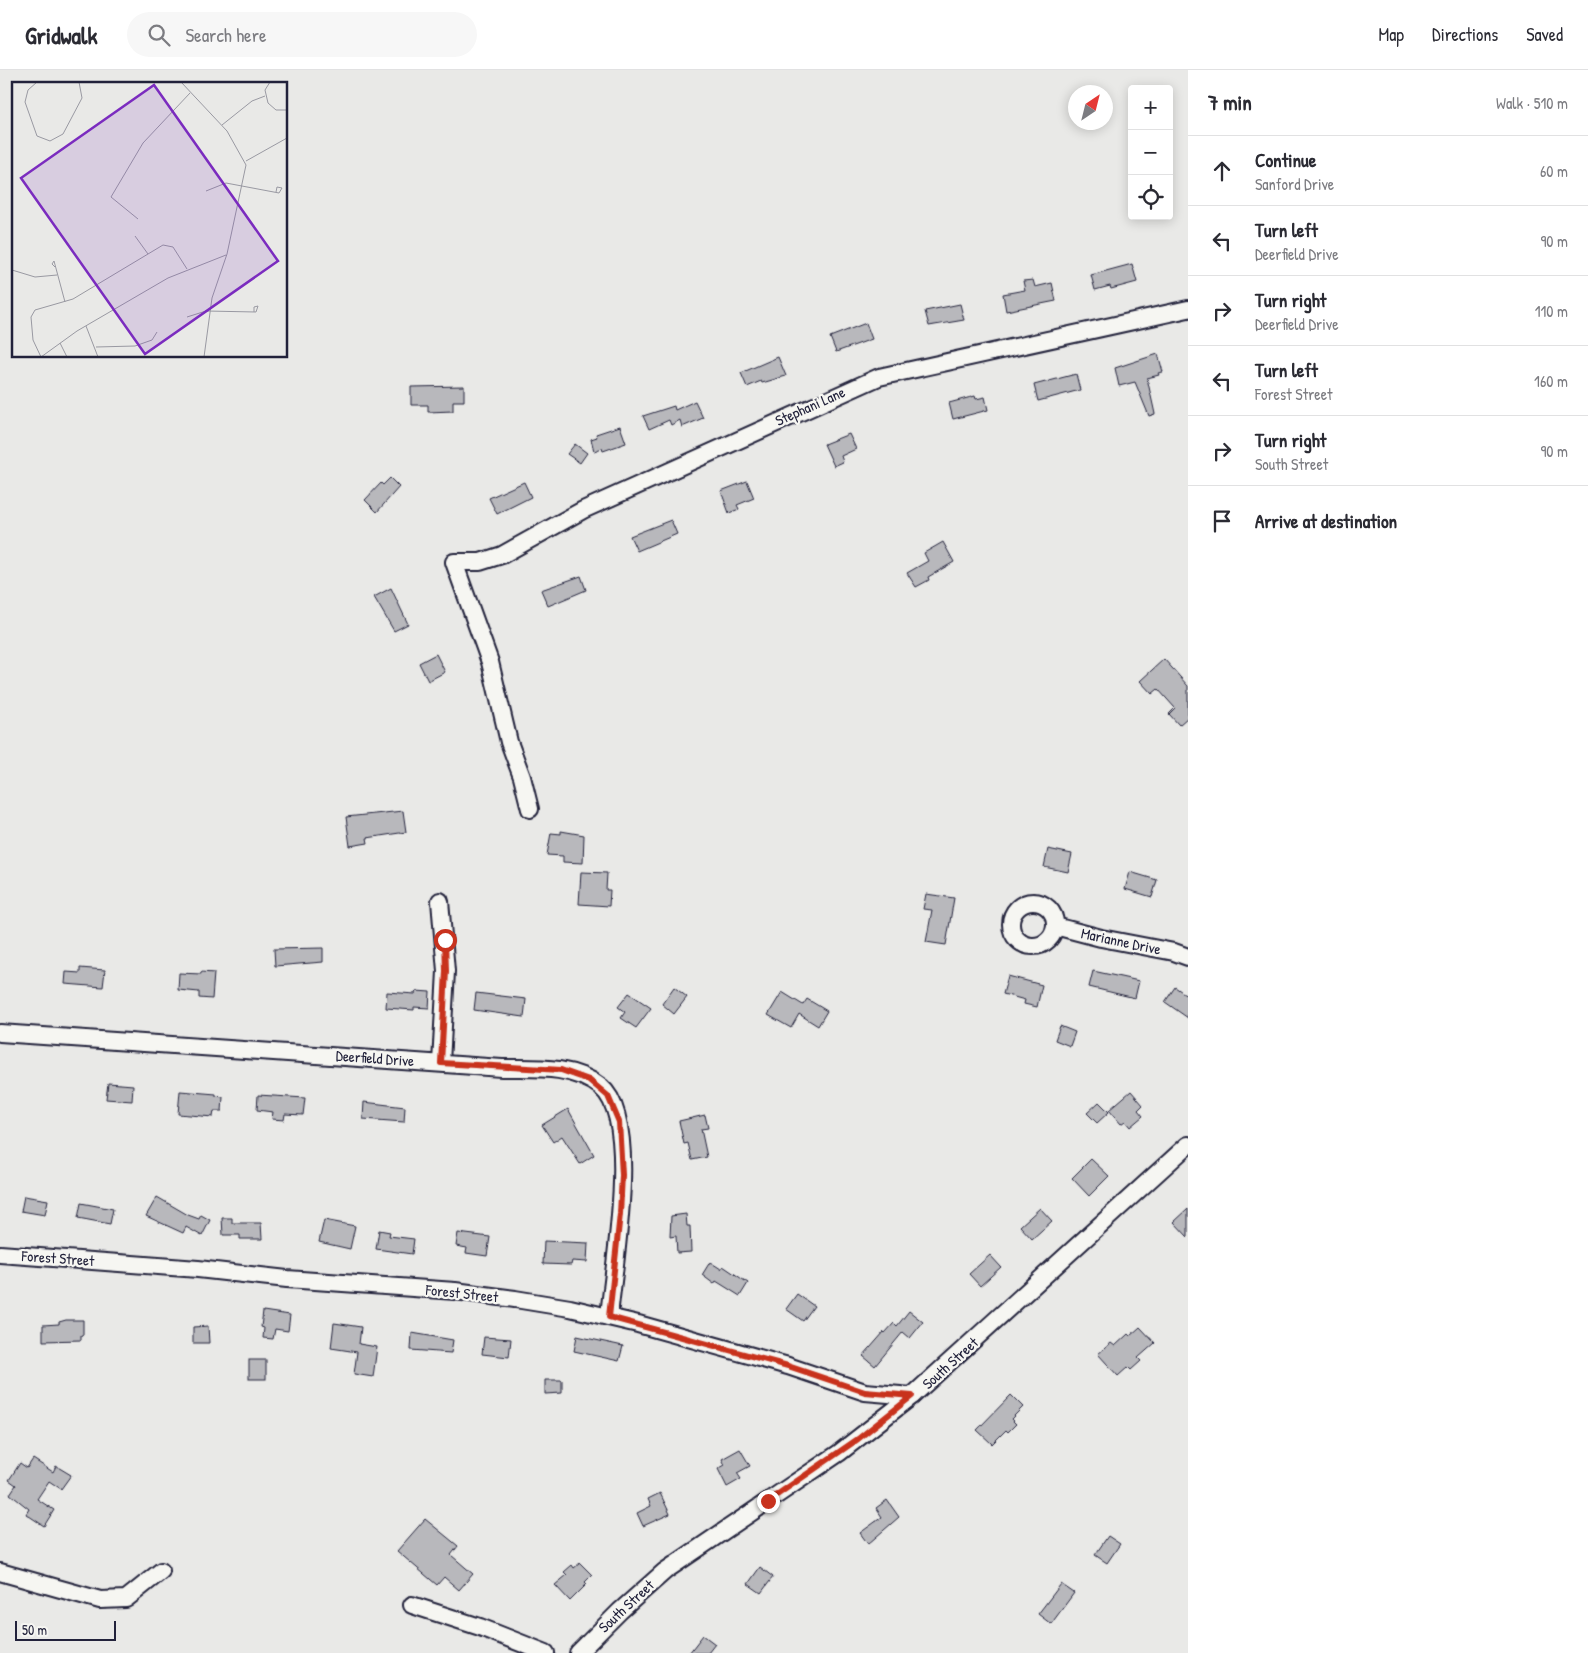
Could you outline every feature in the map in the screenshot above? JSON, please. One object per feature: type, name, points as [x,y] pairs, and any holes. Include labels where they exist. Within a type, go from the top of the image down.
[{"type":"street","name":"Stephani Lane","points":[[530,809],[510,742],[490,662],[454,562],[480,562],[502,555],[583,510],[879,377],[1188,309]]},
{"type":"street","points":[[440,901],[446,971],[441,1063]]},
{"type":"street","name":"Marianne Drive","points":[[1055,926],[1101,938],[1174,952],[1188,957]]},
{"type":"street","name":"Deerfield Drive","points":[[0,1033],[561,1070],[589,1080],[608,1096],[619,1122],[622,1175],[620,1214],[609,1317]]},
{"type":"street","name":"South Street","points":[[578,1653],[625,1606],[665,1572],[839,1453],[912,1396],[1188,1146]]},
{"type":"street","name":"Forest Street","points":[[0,1254],[455,1291],[542,1303],[609,1317],[788,1366],[865,1392],[912,1396]]},
{"type":"street","points":[[0,1572],[100,1600],[126,1599],[161,1571]]},
{"type":"street","points":[[412,1605],[480,1627],[546,1653]]},
{"type":"building","points":[[1132,264],[1137,282],[1111,289],[1110,286],[1095,290],[1091,275]]},
{"type":"building","points":[[1033,280],[1035,287],[1052,283],[1056,301],[1006,311],[1003,294],[1025,290],[1023,281]]},
{"type":"building","points":[[960,304],[964,320],[929,326],[925,311]]},
{"type":"building","points":[[866,323],[872,339],[836,352],[830,337]]},
{"type":"building","points":[[1158,354],[1163,372],[1147,378],[1155,414],[1149,416],[1135,382],[1119,386],[1115,368]]},
{"type":"building","points":[[778,357],[786,376],[762,383],[761,381],[747,387],[741,373]]},
{"type":"building","points":[[1076,374],[1080,390],[1038,401],[1034,385]]},
{"type":"building","points":[[464,386],[464,401],[453,401],[453,411],[428,412],[428,405],[411,405],[411,387]]},
{"type":"building","points":[[975,396],[976,399],[985,397],[988,410],[953,419],[949,403]]},
{"type":"building","points":[[695,401],[703,418],[682,427],[680,420],[671,425],[669,420],[649,429],[643,416],[674,406],[675,410]]},
{"type":"building","points":[[620,426],[626,443],[603,451],[602,448],[594,451],[591,439],[597,437],[596,434]]},
{"type":"building","points":[[849,434],[856,449],[841,456],[843,462],[834,466],[824,444]]},
{"type":"building","points":[[575,444],[587,453],[580,463],[567,454]]},
{"type":"building","points":[[390,478],[399,487],[377,512],[365,500],[381,483],[383,485]]},
{"type":"building","points":[[747,481],[754,498],[737,505],[739,509],[729,513],[721,491]]},
{"type":"building","points":[[524,482],[531,497],[497,514],[489,498]]},
{"type":"building","points":[[671,520],[677,534],[637,551],[630,536]]},
{"type":"building","points":[[943,542],[954,562],[928,577],[929,580],[916,587],[907,573],[928,561],[924,553]]},
{"type":"building","points":[[581,576],[586,590],[548,606],[541,590]]},
{"type":"building","points":[[391,588],[408,624],[394,631],[374,597]]},
{"type":"building","points":[[436,654],[445,672],[428,681],[419,663]]},
{"type":"building","points":[[1164,659],[1188,686],[1188,717],[1179,725],[1169,714],[1175,708],[1158,689],[1152,694],[1140,681]]},
{"type":"building","points":[[403,811],[406,832],[367,838],[368,843],[350,846],[346,817]]},
{"type":"building","points":[[561,831],[584,835],[583,863],[563,862],[563,856],[547,855],[551,833],[561,834]]},
{"type":"building","points":[[1048,849],[1072,854],[1068,872],[1044,867]]},
{"type":"building","points":[[581,872],[607,873],[606,890],[610,890],[609,906],[579,904]]},
{"type":"building","points":[[1130,872],[1157,880],[1152,897],[1125,889]]},
{"type":"building","points":[[926,894],[954,898],[946,945],[926,942],[932,910],[923,909]]},
{"type":"building","points":[[323,948],[323,962],[275,966],[274,949]]},
{"type":"building","points":[[80,968],[105,970],[103,987],[65,984],[66,972],[80,973]]},
{"type":"building","points":[[1093,971],[1139,981],[1135,998],[1089,987]]},
{"type":"building","points":[[201,972],[214,973],[212,999],[199,998],[199,992],[178,990],[179,973],[201,974]]},
{"type":"building","points":[[1008,976],[1042,985],[1037,1007],[1024,1004],[1025,1000],[1003,994]]},
{"type":"building","points":[[674,987],[687,997],[674,1014],[662,1004]]},
{"type":"building","points":[[1175,987],[1188,996],[1188,1018],[1165,1002]]},
{"type":"building","points":[[416,991],[430,992],[429,1008],[414,1007],[414,1010],[386,1008],[387,992],[415,994]]},
{"type":"building","points":[[782,992],[803,1005],[807,999],[827,1011],[818,1026],[799,1014],[791,1028],[768,1015]]},
{"type":"building","points":[[476,993],[526,999],[524,1017],[474,1010]]},
{"type":"building","points":[[629,993],[651,1008],[636,1028],[621,1018],[625,1012],[618,1007]]},
{"type":"building","points":[[1060,1026],[1075,1032],[1070,1046],[1055,1040]]},
{"type":"building","points":[[108,1083],[133,1085],[132,1101],[106,1099]]},
{"type":"building","points":[[180,1091],[216,1094],[216,1096],[223,1097],[222,1111],[214,1111],[213,1117],[178,1114]]},
{"type":"building","points":[[1131,1091],[1143,1105],[1138,1110],[1143,1116],[1130,1127],[1125,1121],[1121,1124],[1109,1110]]},
{"type":"building","points":[[258,1095],[305,1098],[303,1115],[285,1114],[284,1120],[272,1119],[273,1112],[257,1110]]},
{"type":"building","points":[[364,1102],[405,1107],[404,1122],[363,1119]]},
{"type":"building","points":[[1099,1102],[1109,1112],[1097,1123],[1087,1113]]},
{"type":"building","points":[[568,1109],[594,1155],[580,1164],[562,1136],[553,1142],[542,1125]]},
{"type":"building","points":[[705,1115],[708,1128],[701,1129],[707,1157],[692,1160],[688,1143],[684,1144],[679,1121]]},
{"type":"building","points":[[1091,1159],[1109,1176],[1089,1196],[1072,1178]]},
{"type":"building","points":[[24,1196],[48,1200],[45,1215],[21,1211]]},
{"type":"building","points":[[157,1197],[188,1215],[199,1219],[201,1215],[210,1220],[202,1236],[186,1227],[183,1233],[146,1216]]},
{"type":"building","points":[[81,1203],[113,1209],[110,1224],[78,1218]]},
{"type":"building","points":[[1040,1208],[1052,1221],[1032,1239],[1020,1226]]},
{"type":"building","points":[[1188,1209],[1188,1237],[1174,1222]]},
{"type":"building","points":[[686,1214],[687,1226],[690,1226],[691,1252],[677,1253],[676,1236],[670,1237],[671,1216]]},
{"type":"building","points":[[222,1218],[232,1218],[232,1223],[261,1223],[262,1239],[240,1239],[240,1235],[223,1235]]},
{"type":"building","points":[[324,1220],[355,1226],[350,1249],[319,1242]]},
{"type":"building","points":[[379,1230],[390,1232],[389,1236],[414,1239],[412,1254],[376,1249]]},
{"type":"building","points":[[458,1233],[490,1237],[487,1256],[466,1253],[467,1248],[456,1246]]},
{"type":"building","points":[[544,1241],[588,1243],[587,1262],[572,1261],[571,1265],[543,1264]]},
{"type":"building","points":[[990,1255],[1001,1267],[980,1286],[969,1274]]},
{"type":"building","points":[[710,1262],[721,1269],[723,1266],[748,1283],[740,1296],[716,1281],[714,1284],[702,1275]]},
{"type":"building","points":[[797,1294],[814,1306],[803,1321],[786,1309]]},
{"type":"building","points":[[263,1311],[290,1315],[288,1331],[275,1329],[273,1339],[263,1338],[264,1328],[261,1327]]},
{"type":"building","points":[[909,1311],[923,1322],[910,1338],[903,1332],[875,1366],[863,1356],[884,1332],[894,1323],[897,1326]]},
{"type":"building","points":[[83,1320],[81,1340],[43,1341],[43,1325],[59,1324],[59,1322]]},
{"type":"building","points":[[334,1323],[361,1327],[359,1344],[377,1347],[373,1377],[354,1374],[357,1352],[331,1348]]},
{"type":"building","points":[[208,1326],[209,1343],[193,1343],[193,1327]]},
{"type":"building","points":[[1140,1327],[1155,1343],[1138,1358],[1141,1361],[1131,1370],[1128,1367],[1118,1376],[1098,1354],[1111,1343],[1115,1346],[1128,1334],[1130,1336]]},
{"type":"building","points":[[412,1333],[453,1340],[451,1353],[411,1350]]},
{"type":"building","points":[[577,1336],[623,1346],[619,1361],[574,1351]]},
{"type":"building","points":[[484,1337],[511,1339],[509,1357],[482,1354]]},
{"type":"building","points":[[249,1360],[266,1360],[266,1379],[249,1379]]},
{"type":"building","points":[[545,1380],[562,1380],[562,1393],[545,1394]]},
{"type":"building","points":[[1011,1395],[1023,1407],[1011,1419],[1016,1424],[1008,1432],[1006,1430],[992,1444],[977,1430]]},
{"type":"building","points":[[740,1449],[750,1466],[737,1473],[741,1479],[727,1487],[718,1469],[725,1465],[722,1459]]},
{"type":"building","points":[[33,1459],[53,1472],[56,1466],[71,1475],[61,1489],[49,1481],[37,1499],[54,1510],[44,1526],[26,1514],[29,1509],[10,1494],[16,1485],[9,1480],[20,1463],[27,1468]]},
{"type":"building","points":[[660,1493],[670,1514],[643,1526],[637,1513],[651,1506],[648,1499]]},
{"type":"building","points":[[887,1500],[899,1517],[868,1544],[860,1533],[882,1517],[876,1508]]},
{"type":"building","points":[[425,1519],[458,1546],[451,1555],[473,1574],[459,1590],[444,1577],[437,1585],[397,1551]]},
{"type":"building","points":[[1108,1536],[1120,1544],[1107,1563],[1095,1555]]},
{"type":"building","points":[[580,1563],[592,1575],[585,1582],[587,1584],[570,1601],[555,1585],[567,1575],[564,1572],[572,1565],[574,1568]]},
{"type":"building","points":[[760,1567],[773,1577],[761,1593],[748,1584]]},
{"type":"building","points":[[1061,1584],[1074,1593],[1051,1624],[1038,1614]]},
{"type":"building","points":[[703,1635],[715,1644],[708,1653],[689,1653]]},
{"type":"route","points":[[445,940],[446,971],[441,1063],[502,1068],[550,1068],[571,1072],[602,1088],[614,1104],[619,1122],[622,1191],[609,1317],[788,1366],[839,1385],[865,1392],[912,1396],[858,1439],[768,1501]]}]
